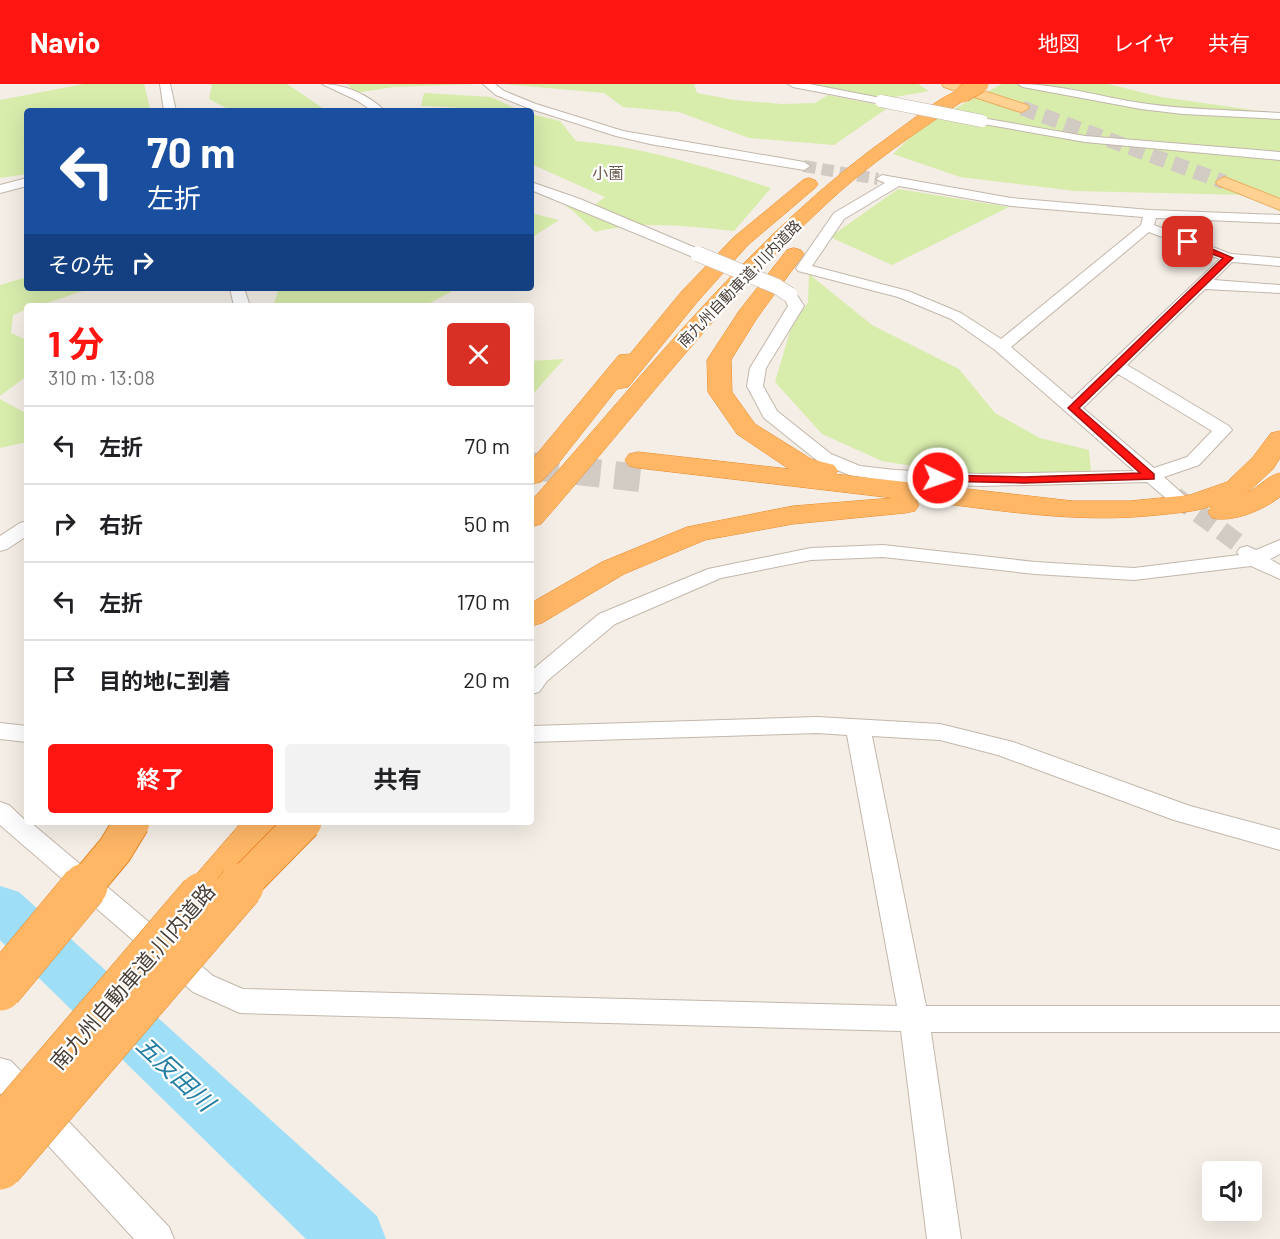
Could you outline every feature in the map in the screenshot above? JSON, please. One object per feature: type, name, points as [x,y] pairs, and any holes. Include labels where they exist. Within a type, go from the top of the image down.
[{"type":"highway","name":"南九州自動車道;川内道路","points":[[534,514],[660,367],[735,286],[823,197],[911,128],[958,87]]},
{"type":"highway","name":"南九州自動車道;川内道路","points":[[534,491],[651,341],[741,241],[821,174],[881,129],[958,87]]},
{"type":"highway","points":[[911,128],[872,177],[789,260],[747,316],[719,360],[720,392],[746,429],[801,465],[900,498],[1048,524],[1111,528],[1157,526],[1210,517],[1247,504],[1275,489],[1280,481]]},
{"type":"highway","points":[[534,473],[548,459],[632,354],[690,296]]},
{"type":"highway","points":[[639,469],[900,498],[1072,510],[1130,510],[1194,503],[1237,488],[1263,463],[1280,439]]},
{"type":"highway","points":[[534,614],[613,568],[697,533],[793,514],[900,498]]},
{"type":"highway","points":[[0,988],[115,850],[130,825]]},
{"type":"highway","name":"南九州自動車道;川内道路","points":[[0,1131],[261,825]]},
{"type":"highway","points":[[0,1167],[255,870],[301,825]]},
{"type":"main road","points":[[958,87],[1022,108]]},
{"type":"main road","points":[[1224,182],[1280,205]]},
{"type":"street","points":[[165,84],[169,108]]},
{"type":"street","points":[[327,84],[362,99],[376,108]]},
{"type":"street","points":[[488,84],[501,93],[532,106],[620,134],[804,166]]},
{"type":"street","points":[[793,84],[1085,139],[1280,156]]},
{"type":"street","points":[[1023,84],[1141,106],[1183,111],[1280,116]]},
{"type":"street","points":[[878,179],[1011,202],[1148,220],[1280,219]]},
{"type":"street","points":[[896,182],[839,216],[803,268],[903,294],[956,316],[1001,347],[1175,496]]},
{"type":"street","points":[[0,189],[24,183]]},
{"type":"street","points":[[534,187],[776,286],[790,296],[796,306],[758,368],[755,386],[770,414],[825,458],[856,471],[895,476],[980,480],[1150,476],[1193,461],[1223,430],[1116,366]]},
{"type":"street","points":[[1148,220],[1229,258],[1280,262]]},
{"type":"street","points":[[1001,347],[1148,220]]},
{"type":"street","points":[[1073,408],[1229,258]]},
{"type":"street","points":[[1200,284],[1280,289]]},
{"type":"street","points":[[0,545],[24,529]]},
{"type":"street","points":[[534,683],[539,676],[607,619],[715,573],[811,554],[883,551],[1035,568],[1134,574],[1280,546]]},
{"type":"street","points":[[1248,553],[1280,573]]},
{"type":"street","points":[[534,734],[817,725],[940,732],[1004,748],[1183,813],[1280,840]]},
{"type":"street","points":[[858,727],[914,1019],[944,1239]]},
{"type":"street","points":[[0,731],[24,734]]},
{"type":"street","points":[[0,811],[203,984],[240,1001],[914,1019],[1280,1019]]},
{"type":"street","points":[[0,1071],[157,1239]]},
{"type":"green space","points":[[84,84],[144,84],[150,108],[24,108],[24,174],[0,178],[0,100]]},
{"type":"green space","points":[[212,84],[287,84],[323,108],[226,108],[209,99]]},
{"type":"green space","points":[[347,84],[475,84],[394,87],[355,93]]},
{"type":"green space","points":[[502,84],[694,84],[697,93],[734,100],[782,104],[815,103],[828,95],[889,107],[834,145],[749,138],[679,112],[623,107],[604,93]]},
{"type":"green space","points":[[808,84],[918,84],[929,91],[884,99]]},
{"type":"green space","points":[[1002,84],[1108,84],[1161,97],[1280,114],[1280,203],[1248,195],[1075,191],[960,177],[893,154],[923,125]]},
{"type":"green space","points":[[424,93],[491,97],[515,108],[458,108],[421,106]]},
{"type":"green space","points":[[534,115],[560,121],[576,141],[651,153],[699,165],[771,188],[734,231],[647,225],[595,232],[573,211],[542,189],[593,206],[605,197],[534,165]]},
{"type":"green space","points":[[898,189],[1009,207],[892,265],[830,237]]},
{"type":"green space","points":[[534,214],[559,220],[534,236]]},
{"type":"green space","points":[[809,274],[872,325],[959,369],[995,413],[1040,438],[1089,450],[1091,472],[961,474],[882,461],[822,434],[775,382],[791,328],[808,302]]},
{"type":"green space","points":[[24,278],[24,291],[84,291],[45,303],[24,303],[24,310],[13,315],[11,333],[24,339],[24,378],[0,396],[0,285]]},
{"type":"green space","points":[[278,291],[452,291],[430,303],[274,303]]},
{"type":"green space","points":[[564,359],[534,393],[534,361]]},
{"type":"green space","points":[[0,399],[24,412],[24,443],[0,448]]},
{"type":"waterway","name":"五反田川","points":[[0,907],[353,1239]]},
{"type":"tunnel","points":[[1022,108],[1224,182]]},
{"type":"tunnel","points":[[804,166],[878,179]]},
{"type":"tunnel","points":[[534,466],[640,478]]},
{"type":"tunnel","points":[[1175,496],[1242,546]]},
{"type":"district","name":"小薗","points":[[608,172]]},
{"type":"route","points":[[938,478],[1024,480],[1150,476],[1073,408],[1229,258],[1188,242]]}]
